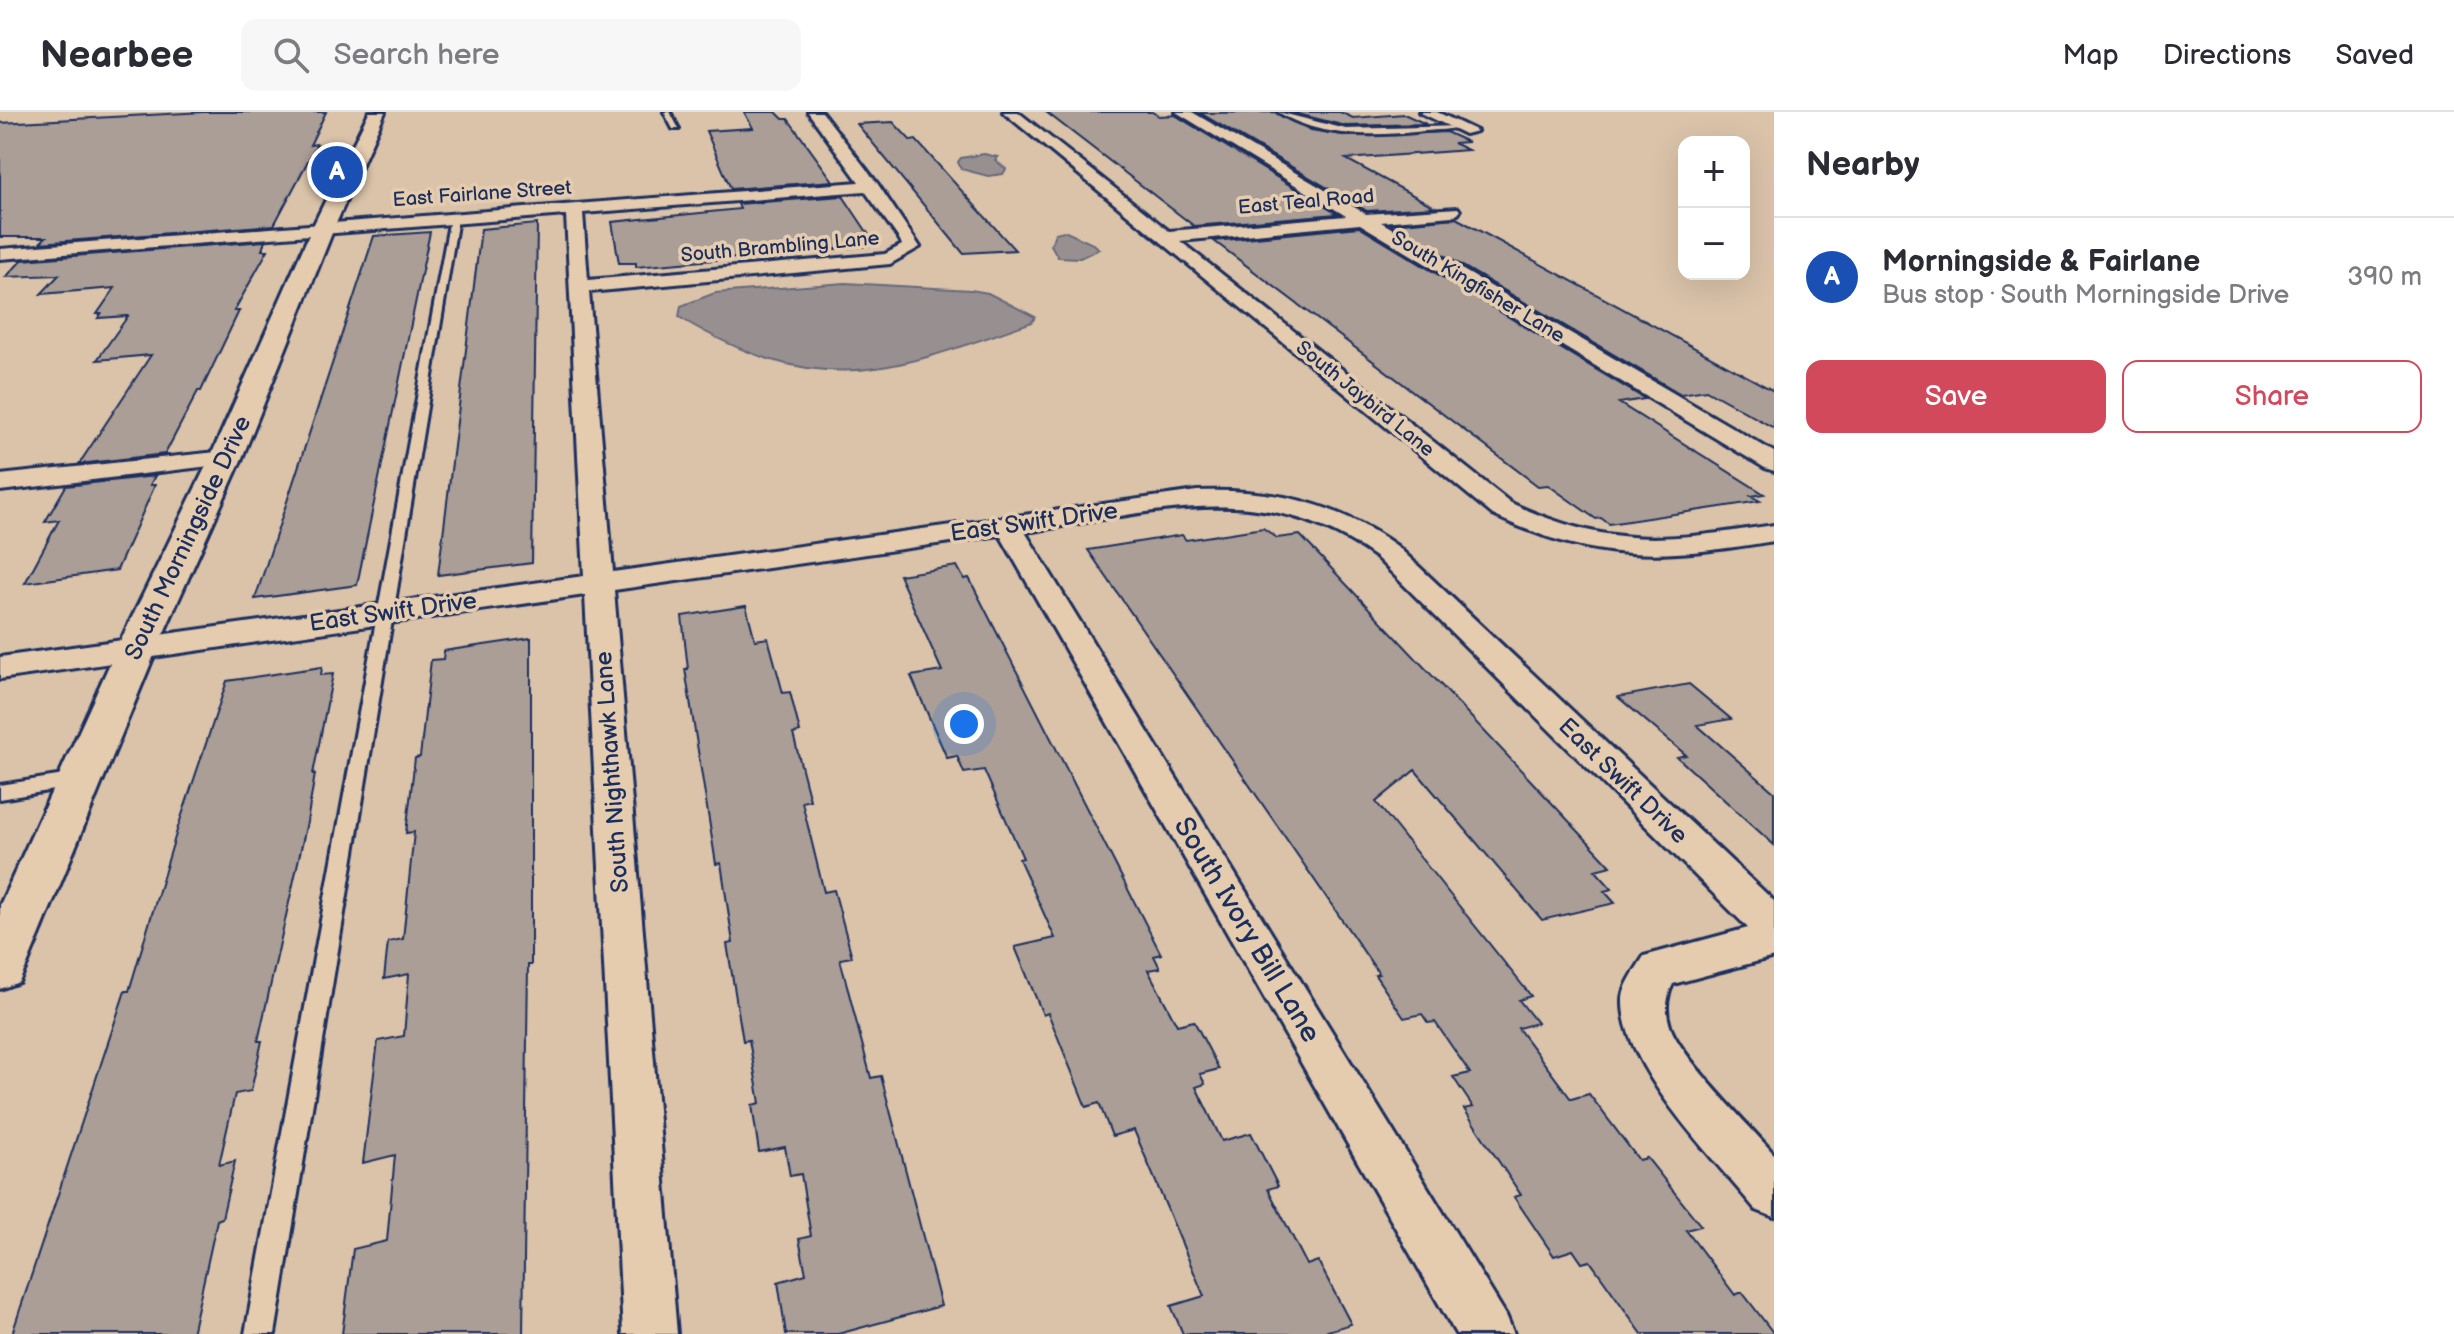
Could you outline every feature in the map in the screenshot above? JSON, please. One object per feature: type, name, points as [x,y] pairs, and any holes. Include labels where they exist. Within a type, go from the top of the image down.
[{"type":"street","name":"South Morningside Drive","points":[[0,965],[137,648],[226,458],[323,228],[377,112]]},
{"type":"street","name":"South Brambling Lane","points":[[579,287],[866,262],[904,254],[911,247],[909,240],[815,112]]},
{"type":"street","name":"South Jaybird Lane","points":[[1010,112],[1481,493],[1524,520],[1574,539],[1630,549],[1682,548],[1774,533]]},
{"type":"street","name":"South Kingfisher Lane","points":[[1183,112],[1774,463]]},
{"type":"street","points":[[1426,112],[1464,129]]},
{"type":"street","name":"East Fairlane Street","points":[[0,254],[871,186]]},
{"type":"street","name":"South Nighthawk Lane","points":[[574,209],[650,1334]]},
{"type":"street","name":"East Teal Road","points":[[1164,237],[1452,211]]},
{"type":"street","points":[[0,483],[226,458]]},
{"type":"street","name":"East Swift Drive","points":[[0,668],[1197,499],[1238,497],[1302,508],[1358,531],[1387,552],[1774,927]]},
{"type":"street","name":"South Ivory Bill Lane","points":[[1008,526],[1487,1334]]},
{"type":"street","points":[[1774,939],[1659,969],[1644,997],[1649,1034],[1681,1082],[1774,1192]]},
{"type":"lane","points":[[667,112],[676,127]]},
{"type":"lane","points":[[1281,112],[1313,127],[1346,132],[1464,129]]},
{"type":"lane","points":[[260,1334],[454,218]]},
{"type":"lane","points":[[0,792],[80,780]]},
{"type":"shaded area","points":[[984,154],[998,157],[995,160],[1006,169],[1003,174],[988,176],[961,169],[958,162],[961,158]]},
{"type":"shaded area","points":[[1064,231],[1099,249],[1080,258],[1058,257],[1051,245],[1055,233]]},
{"type":"shaded area","points":[[845,283],[988,293],[1035,317],[1032,322],[936,355],[854,370],[814,369],[773,360],[728,343],[679,317],[681,306],[715,293]]},
{"type":"building","points":[[204,112],[326,112],[310,145],[317,144],[274,225],[40,243],[46,237],[0,237],[0,123]]},
{"type":"building","points":[[744,112],[776,112],[783,119],[788,119],[833,181],[731,189],[706,131],[753,128]]},
{"type":"building","points":[[1046,112],[1152,112],[1159,116],[1175,115],[1337,214],[1194,226]]},
{"type":"building","points":[[1275,112],[1311,130],[1349,136],[1446,132],[1468,142],[1453,143],[1468,150],[1346,159],[1435,207],[1367,211],[1200,113]]},
{"type":"building","points":[[1290,112],[1340,112],[1353,118],[1404,114],[1426,124],[1346,126]]},
{"type":"building","points":[[893,122],[911,141],[916,140],[1015,250],[963,253],[857,124]]},
{"type":"building","points":[[843,196],[873,241],[866,241],[869,246],[636,267],[636,263],[619,263],[612,222],[740,209],[738,204]]},
{"type":"building","points":[[1456,218],[1774,391],[1774,428],[1706,390],[1681,394],[1391,224]]},
{"type":"building","points":[[537,224],[532,563],[438,575],[481,229]]},
{"type":"building","points":[[1359,227],[1645,399],[1619,403],[1764,494],[1751,496],[1760,501],[1609,524],[1601,518],[1596,519],[1548,485],[1538,486],[1214,241]]},
{"type":"building","points":[[430,232],[357,585],[255,599],[374,236]]},
{"type":"building","points":[[265,241],[262,250],[268,250],[234,311],[239,311],[201,391],[198,391],[165,454],[79,464],[151,355],[97,360],[128,316],[98,318],[101,314],[97,314],[115,288],[41,294],[59,275],[6,277],[22,260]]},
{"type":"building","points":[[155,476],[150,485],[155,485],[117,570],[25,583],[59,520],[45,522],[66,486]]},
{"type":"building","points":[[1263,528],[1277,538],[1300,535],[1611,866],[1595,870],[1612,889],[1604,891],[1615,903],[1542,920],[1415,770],[1376,802],[1531,996],[1519,1000],[1537,1023],[1518,1028],[1571,1099],[1589,1094],[1639,1160],[1647,1158],[1701,1226],[1686,1230],[1735,1295],[1742,1292],[1774,1334],[1642,1334],[1590,1261],[1582,1263],[1573,1250],[1554,1256],[1514,1197],[1521,1195],[1464,1109],[1473,1107],[1453,1077],[1470,1073],[1435,1022],[1428,1023],[1422,1014],[1404,1018],[1375,975],[1379,974],[1088,550],[1182,535],[1186,540]]},
{"type":"building","points":[[957,566],[964,579],[969,578],[1161,954],[1154,956],[1160,968],[1148,970],[1177,1025],[1194,1021],[1219,1069],[1200,1074],[1205,1084],[1196,1087],[1222,1141],[1251,1133],[1278,1186],[1268,1189],[1307,1265],[1318,1261],[1351,1324],[1318,1334],[1183,1334],[1171,1306],[1204,1296],[1134,1130],[1112,1136],[1099,1103],[1086,1107],[1048,1013],[1043,1015],[1015,947],[1055,938],[1019,859],[1023,858],[984,770],[964,773],[957,756],[947,758],[911,676],[942,671],[899,575]]},
{"type":"building","points":[[746,606],[755,640],[768,638],[783,693],[790,692],[800,732],[793,734],[810,800],[802,802],[824,892],[834,890],[852,957],[840,959],[871,1078],[881,1076],[941,1306],[838,1334],[786,1334],[778,1282],[806,1274],[799,1239],[811,1236],[801,1174],[790,1176],[785,1147],[759,1152],[752,1105],[760,1103],[749,1040],[743,1041],[727,944],[733,943],[721,863],[716,864],[685,669],[688,669],[682,616]]},
{"type":"building","points":[[531,638],[531,965],[528,965],[523,1334],[342,1334],[353,1249],[387,1241],[395,1155],[363,1163],[378,1041],[404,1036],[409,974],[384,979],[388,942],[403,939],[414,832],[406,833],[415,758],[420,757],[431,660],[443,659],[444,651]]},
{"type":"building","points":[[322,667],[321,675],[333,674],[307,822],[258,1041],[262,1041],[251,1091],[235,1094],[219,1165],[235,1161],[222,1218],[217,1220],[192,1334],[12,1334],[125,991],[129,991],[178,827],[227,681]]},
{"type":"building","points":[[1689,684],[1731,719],[1697,725],[1774,792],[1774,845],[1677,757],[1686,755],[1618,697]]},
{"type":"place","name":"Morningside & Fairlane","points":[[337,172]]}]
